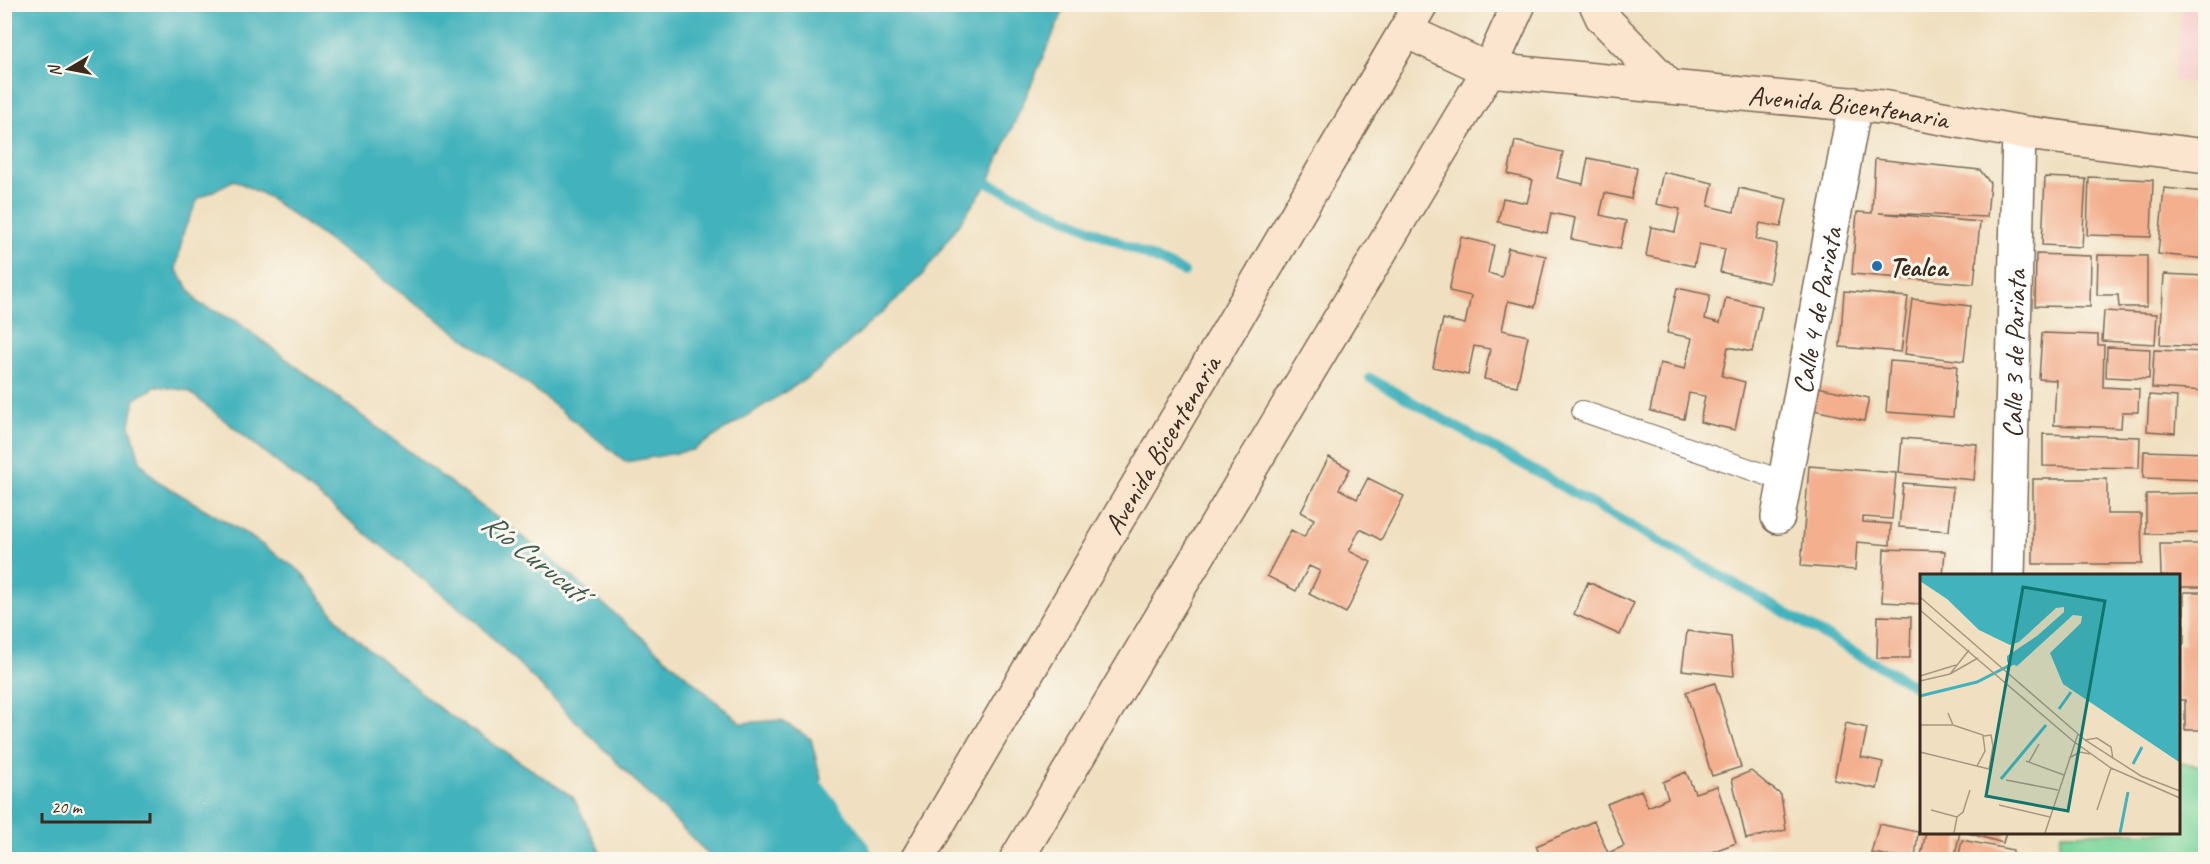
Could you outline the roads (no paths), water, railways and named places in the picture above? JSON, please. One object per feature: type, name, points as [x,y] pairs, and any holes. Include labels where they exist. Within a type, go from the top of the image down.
[{"type":"street","points":[[1016,860],[1489,70],[1519,4]]},
{"type":"street","points":[[1596,4],[1602,17],[1668,85]]},
{"type":"street","name":"Avenida Bicentenaria","points":[[916,860],[1413,18],[1489,70],[1668,85],[1882,107],[2019,132],[2205,156]]},
{"type":"street","name":"Calle 4 de Pariata","points":[[1778,517],[1855,104]]},
{"type":"street","name":"Calle 3 de Pariata","points":[[2008,574],[2019,132]]},
{"type":"lane","points":[[1582,411],[1784,481]]},
{"type":"water","points":[[5,4],[1066,5],[988,183],[922,276],[815,373],[693,450],[626,462],[530,386],[268,197],[234,180],[198,199],[184,230],[176,269],[198,303],[236,321],[549,557],[741,723],[781,720],[811,739],[821,779],[805,859],[713,859],[479,624],[188,391],[157,386],[135,399],[130,425],[140,461],[156,480],[248,535],[300,571],[345,629],[443,711],[573,797],[604,859],[5,859]]},
{"type":"waterway","points":[[988,183],[1184,272]]},
{"type":"waterway","points":[[1370,378],[1920,689]]},
{"type":"waterway","name":"Río Curucutí","points":[[753,757],[800,806],[841,860]]},
{"type":"place","name":"Tealca","points":[[1877,266]]}]
